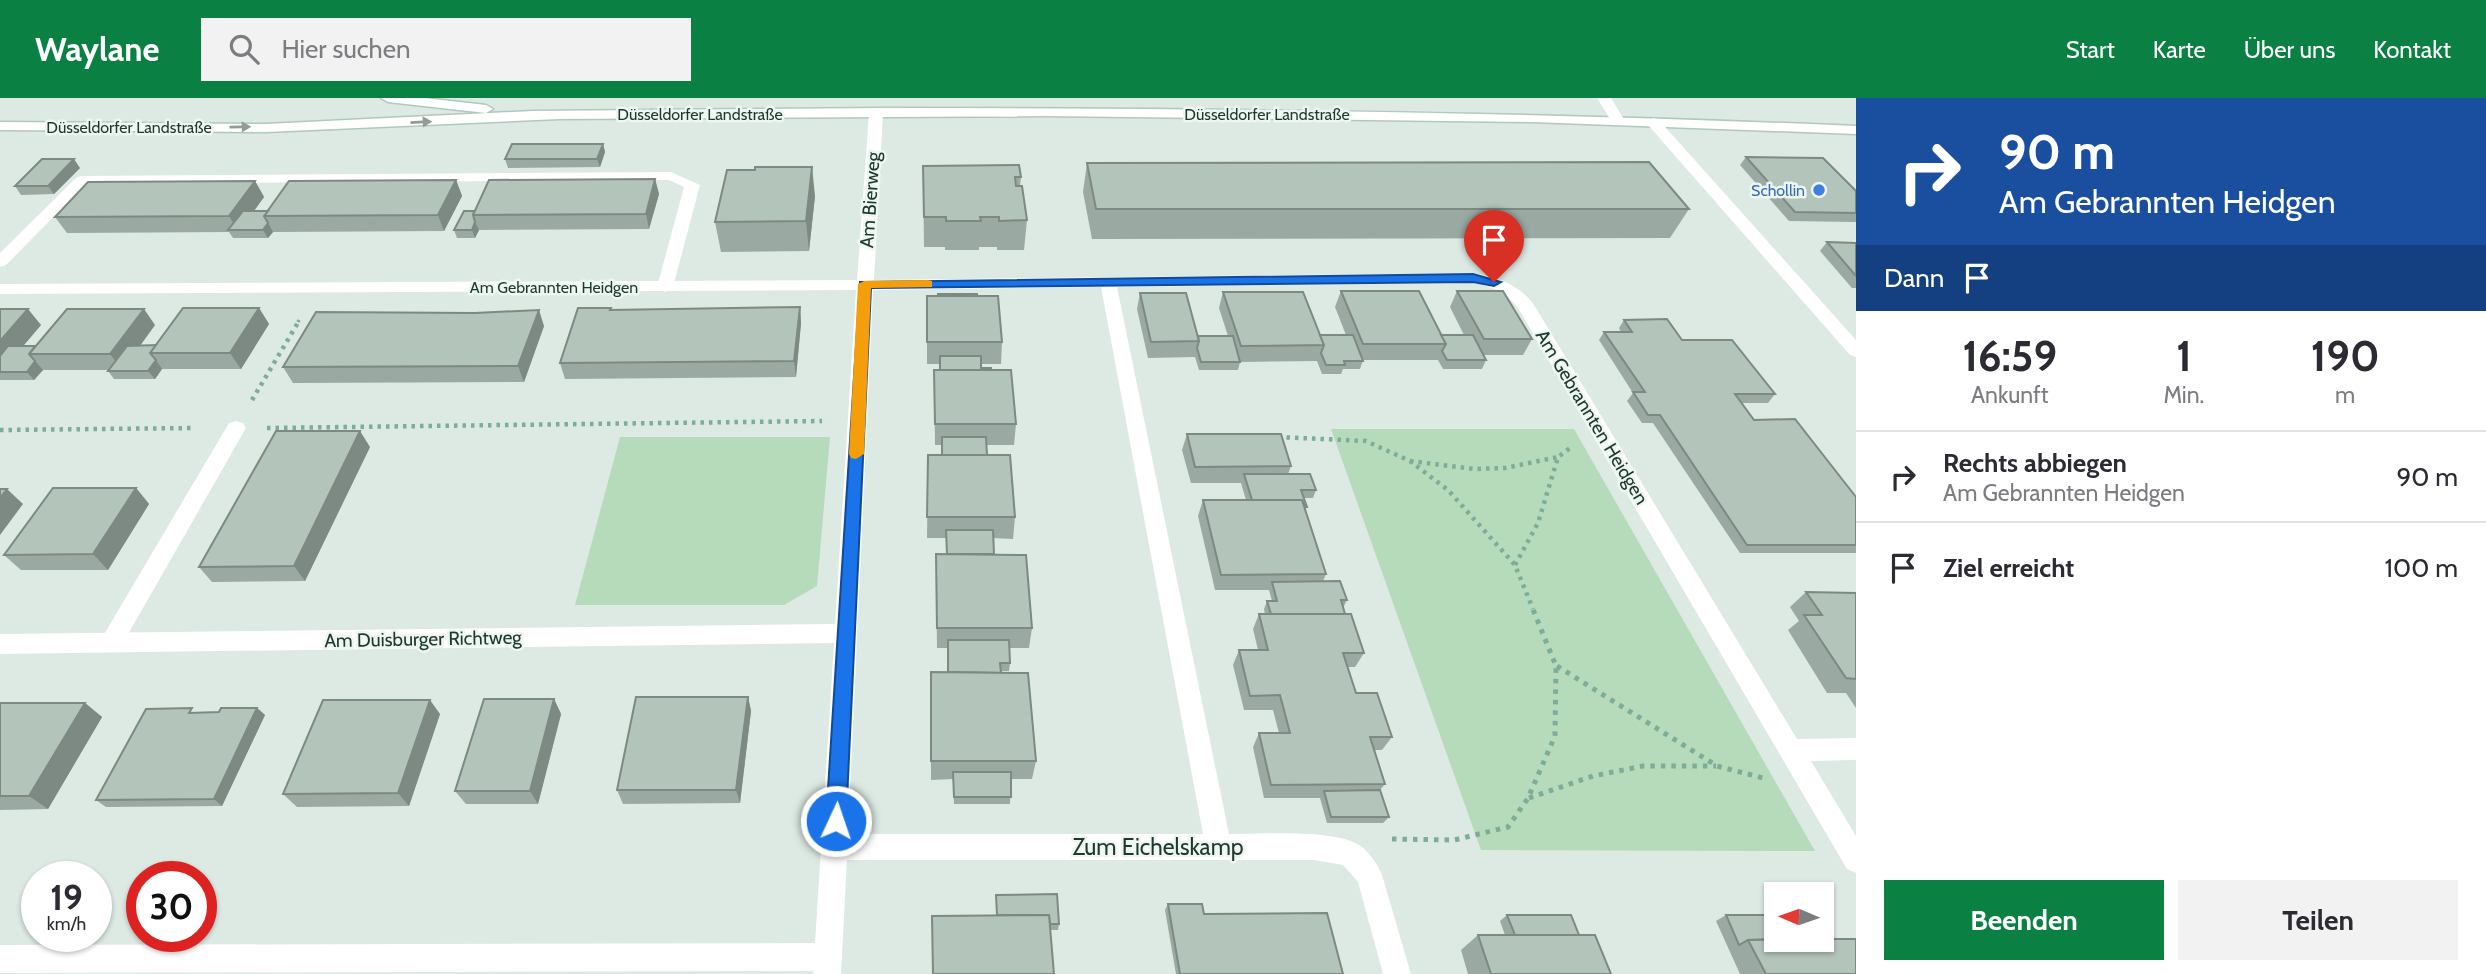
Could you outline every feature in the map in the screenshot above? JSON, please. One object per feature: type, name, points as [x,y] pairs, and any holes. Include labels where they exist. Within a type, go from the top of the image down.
[{"type":"street","name":"Düsseldorfer Landstraße","points":[[388,98],[551,116]]},
{"type":"street","points":[[1604,98],[1618,121]]},
{"type":"street","name":"Düsseldorfer Landstraße","points":[[0,126],[353,126],[551,116],[876,113],[1374,114],[1856,130]]},
{"type":"street","name":"Am Bierweg","points":[[0,959],[828,965],[864,284],[876,113]]},
{"type":"street","points":[[1653,122],[1856,351]]},
{"type":"street","points":[[0,262],[82,180],[671,176],[692,185],[664,287]]},
{"type":"street","name":"Am Gebrannten Heidgen","points":[[0,289],[664,287],[1473,278],[1494,282],[1517,295],[1525,305],[1856,860]]},
{"type":"street","points":[[1108,282],[1218,847]]},
{"type":"street","points":[[111,643],[236,428]]},
{"type":"street","name":"Am Duisburger Richtweg","points":[[0,644],[847,633]]},
{"type":"street","points":[[1791,750],[1856,749]]},
{"type":"street","name":"Zum Eichelskamp","points":[[834,847],[1314,847],[1350,854]]},
{"type":"street","points":[[1350,854],[1368,875],[1396,974]]},
{"type":"path","points":[[236,428],[317,288]]},
{"type":"path","points":[[0,430],[858,421]]},
{"type":"path","points":[[1410,461],[1474,469],[1505,468],[1558,457],[1598,427]]},
{"type":"path","points":[[1274,437],[1366,441],[1410,461],[1448,490],[1515,565],[1556,666],[1555,736],[1528,798],[1508,827],[1454,840],[1387,838],[1350,854]]},
{"type":"path","points":[[1515,565],[1538,523],[1558,457]]},
{"type":"path","points":[[1556,666],[1717,766]]},
{"type":"path","points":[[1528,798],[1593,776],[1643,766],[1717,766],[1814,789]]},
{"type":"green space","points":[[1331,429],[1574,429],[1815,851],[1481,850]]},
{"type":"green space","points":[[620,437],[830,437],[817,586],[784,605],[575,605]]},
{"type":"building","points":[[512,144],[603,144],[597,159],[505,159]]},
{"type":"building","points":[[1746,157],[1823,158],[1856,191],[1856,213],[1795,212]]},
{"type":"building","points":[[42,159],[74,159],[48,186],[15,186]]},
{"type":"building","points":[[1649,162],[1689,209],[1096,209],[1087,163]]},
{"type":"building","points":[[1019,165],[1021,177],[1015,177],[1016,186],[1022,186],[1027,220],[999,221],[999,217],[980,217],[981,221],[946,221],[946,217],[924,217],[923,166]]},
{"type":"building","points":[[755,167],[812,167],[806,221],[715,222],[727,170],[755,170]]},
{"type":"building","points":[[655,179],[646,214],[473,215],[489,180]]},
{"type":"building","points":[[456,180],[438,215],[264,216],[289,181]]},
{"type":"building","points":[[255,181],[229,216],[55,217],[88,182]]},
{"type":"building","points":[[243,211],[268,211],[264,216],[268,223],[263,230],[228,230]]},
{"type":"building","points":[[464,211],[474,211],[475,222],[472,230],[454,230]]},
{"type":"building","points":[[1827,242],[1856,243],[1856,276]]},
{"type":"building","points":[[1341,291],[1419,291],[1446,344],[1363,344]]},
{"type":"building","points":[[1457,291],[1503,291],[1532,339],[1484,339]]},
{"type":"building","points":[[1223,292],[1303,292],[1324,345],[1241,346]]},
{"type":"building","points":[[1140,293],[1186,293],[1199,341],[1151,342]]},
{"type":"building","points":[[977,294],[977,296],[938,296]]},
{"type":"building","points":[[927,296],[998,296],[1002,342],[927,342]]},
{"type":"building","points":[[800,307],[794,361],[560,363],[578,308],[611,308],[610,310]]},
{"type":"building","points":[[183,308],[259,308],[230,353],[150,353]]},
{"type":"building","points":[[0,309],[28,309],[0,341]]},
{"type":"building","points":[[67,309],[144,309],[110,354],[29,354]]},
{"type":"building","points":[[539,310],[518,366],[283,367],[316,312],[475,313]]},
{"type":"building","points":[[1667,319],[1682,340],[1732,340],[1775,394],[1735,394],[1754,420],[1795,419],[1856,497],[1856,545],[1747,545],[1660,415],[1648,415],[1633,392],[1645,392],[1604,332],[1632,332],[1624,320]]},
{"type":"building","points":[[1320,335],[1353,335],[1363,361],[1326,365],[1321,353],[1324,345]]},
{"type":"building","points":[[1441,335],[1473,335],[1486,360],[1447,360],[1442,351],[1446,344]]},
{"type":"building","points":[[1198,336],[1233,336],[1240,362],[1201,362],[1197,348]]},
{"type":"building","points":[[156,345],[150,353],[156,360],[148,371],[108,371],[127,346]]},
{"type":"building","points":[[8,346],[35,346],[29,354],[35,361],[27,372],[0,372],[0,356]]},
{"type":"building","points":[[940,356],[981,356],[981,368],[991,370],[940,370]]},
{"type":"building","points":[[934,370],[1011,370],[1016,424],[935,424]]},
{"type":"building","points":[[276,431],[360,431],[294,566],[199,567]]},
{"type":"building","points":[[1187,434],[1281,434],[1291,466],[1195,467]]},
{"type":"building","points":[[942,437],[986,437],[987,455],[942,455]]},
{"type":"building","points":[[928,455],[1010,455],[1015,517],[927,517]]},
{"type":"building","points":[[1244,474],[1310,474],[1316,490],[1301,490],[1307,507],[1302,500],[1252,500]]},
{"type":"building","points":[[53,488],[136,488],[93,554],[4,555]]},
{"type":"building","points":[[0,489],[7,489],[0,498]]},
{"type":"building","points":[[1203,500],[1302,500],[1326,574],[1221,575]]},
{"type":"building","points":[[946,530],[993,530],[994,554],[947,554]]},
{"type":"building","points":[[936,554],[1026,555],[1032,628],[937,628]]},
{"type":"building","points":[[1340,581],[1347,600],[1341,600],[1345,614],[1271,614],[1267,601],[1277,601],[1272,582]]},
{"type":"building","points":[[1806,592],[1856,593],[1856,679],[1846,678],[1804,615],[1822,615]]},
{"type":"building","points":[[1259,614],[1351,614],[1364,653],[1343,653],[1356,693],[1377,693],[1392,737],[1370,737],[1385,784],[1271,785],[1259,733],[1290,733],[1280,695],[1250,696],[1239,650],[1268,650]]},
{"type":"building","points":[[948,640],[1009,640],[1010,663],[1000,663],[1001,673],[948,672]]},
{"type":"building","points":[[931,672],[1028,673],[1036,761],[931,761]]},
{"type":"building","points":[[636,697],[748,697],[736,790],[617,790]]},
{"type":"building","points":[[484,699],[554,699],[530,791],[455,791]]},
{"type":"building","points":[[323,700],[430,700],[398,793],[283,794]]},
{"type":"building","points":[[0,703],[85,703],[29,796],[0,796]]},
{"type":"building","points":[[192,708],[189,713],[219,712],[221,708],[257,708],[214,799],[96,800],[146,709]]},
{"type":"building","points":[[953,772],[1011,772],[1011,797],[954,797]]},
{"type":"building","points":[[1380,790],[1389,817],[1331,817],[1324,791]]},
{"type":"building","points":[[1057,894],[1059,924],[1050,924],[1049,915],[997,915],[996,895]]},
{"type":"building","points":[[1168,904],[1202,904],[1204,914],[1327,913],[1343,974],[1180,974]]},
{"type":"building","points":[[1049,915],[1054,974],[933,974],[932,916]]},
{"type":"building","points":[[1507,915],[1571,915],[1579,935],[1515,935]]},
{"type":"building","points":[[1726,915],[1764,915],[1764,939],[1748,940],[1739,945]]},
{"type":"building","points":[[1478,935],[1595,935],[1611,974],[1491,974]]},
{"type":"building","points":[[1834,939],[1856,939],[1856,974],[1766,974],[1748,940],[1764,940],[1764,952],[1834,952]]},
{"type":"slow traffic","points":[[856,454],[864,284],[928,284]]},
{"type":"place","name":"Schollin","points":[[1819,190]]},
{"type":"route","points":[[836,821],[864,284],[1473,278],[1494,282]]}]
